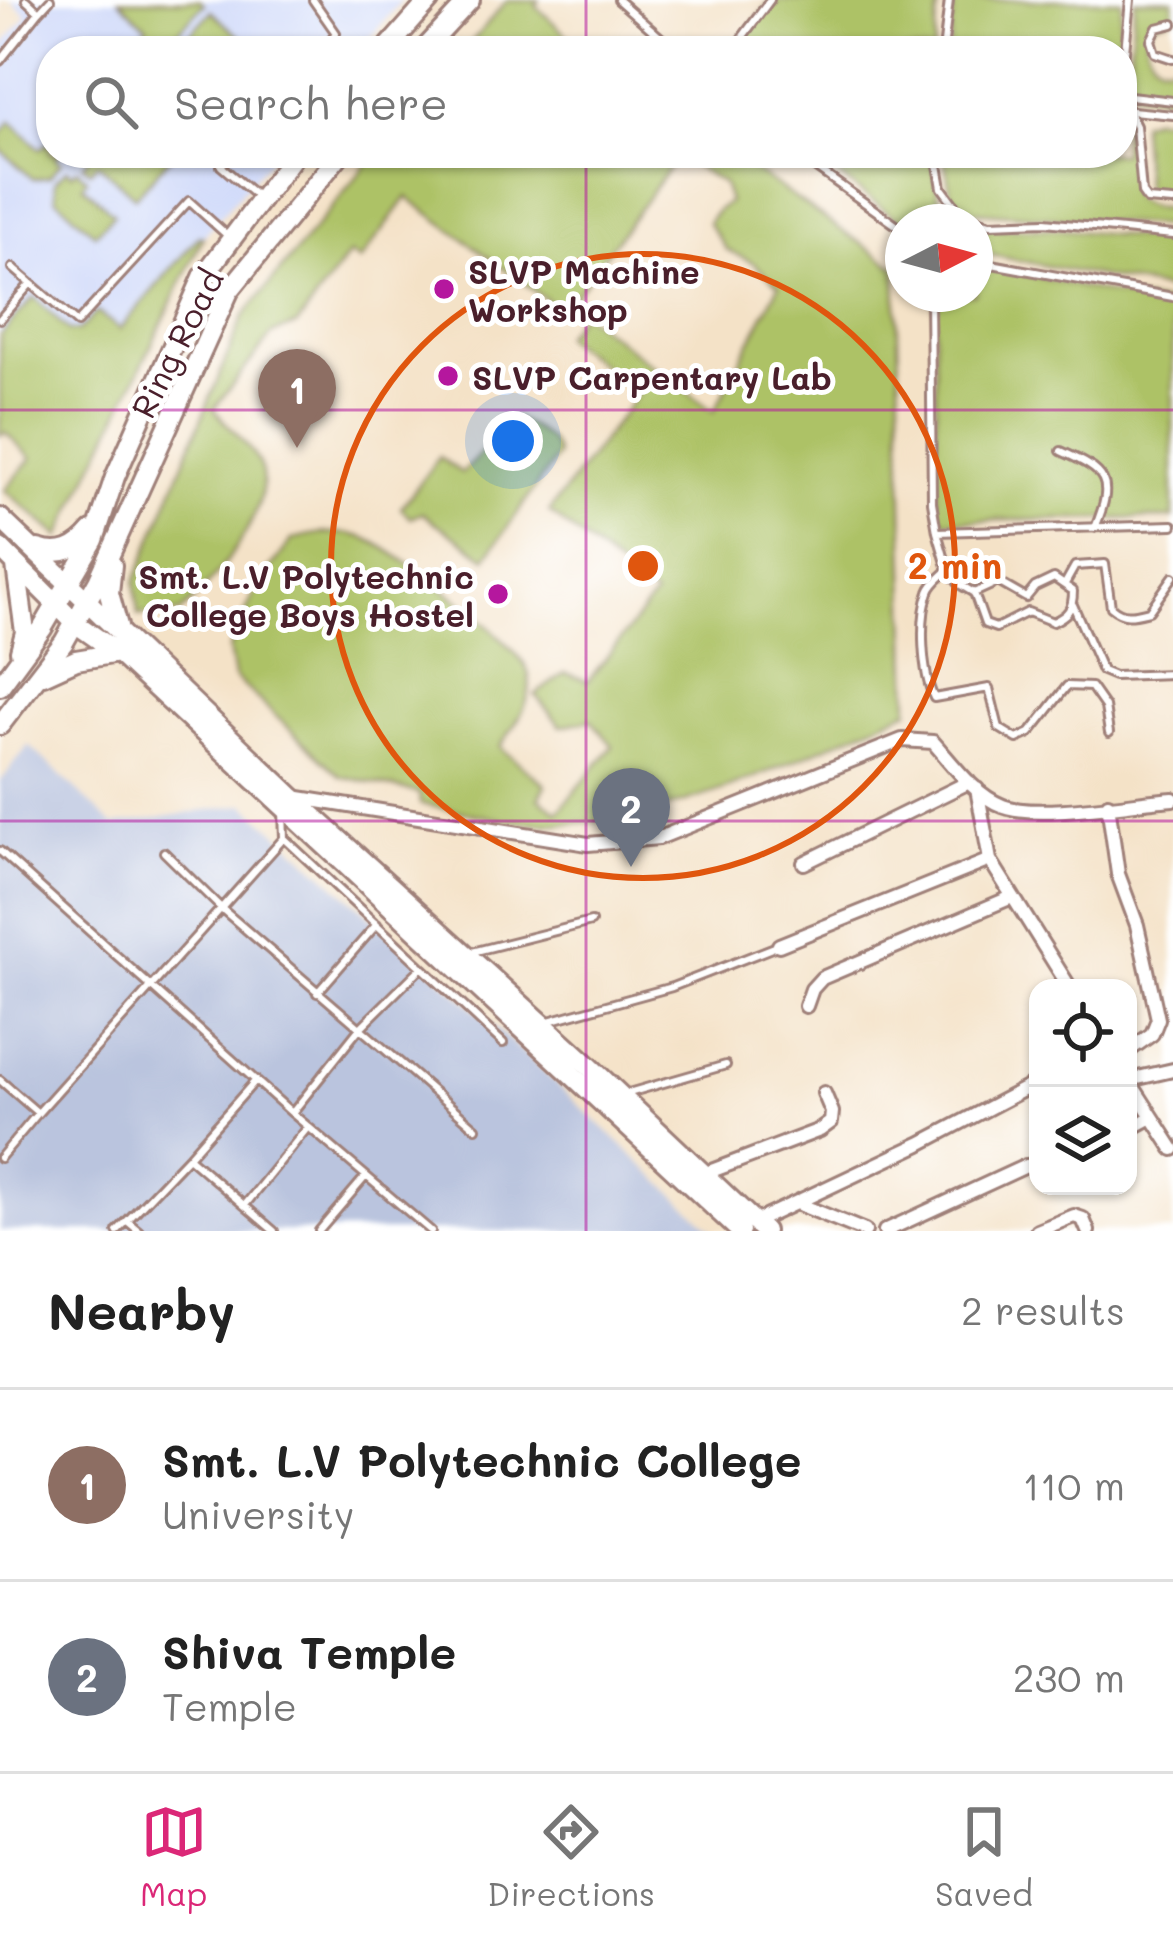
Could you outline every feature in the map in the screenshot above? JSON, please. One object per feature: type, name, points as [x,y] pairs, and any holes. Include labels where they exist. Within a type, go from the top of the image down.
[{"type":"main road","points":[[398,36],[430,0]]},
{"type":"main road","points":[[437,36],[470,0]]},
{"type":"main road","name":"Ring Road","points":[[0,686],[94,540],[203,277],[285,168]]},
{"type":"main road","name":"Ring Road","points":[[0,725],[75,623],[98,581],[229,291],[329,168]]},
{"type":"main road","points":[[238,232],[265,246]]},
{"type":"main road","points":[[0,518],[73,577],[120,643],[288,803],[753,1228]]},
{"type":"main road","points":[[28,545],[51,554],[68,551],[98,524]]},
{"type":"main road","points":[[117,537],[109,593],[120,643]]},
{"type":"main road","points":[[0,548],[75,623],[120,643]]},
{"type":"main road","points":[[16,563],[25,632],[18,662]]},
{"type":"main road","points":[[36,678],[120,643]]},
{"type":"main road","points":[[288,803],[465,954],[609,1092],[706,1173],[753,1228]]},
{"type":"street","points":[[288,803],[588,844],[658,838],[902,740],[933,742],[973,785],[1003,806],[1043,810],[1173,799]]},
{"type":"street","points":[[973,785],[990,860],[1064,979]]},
{"type":"street","points":[[804,863],[973,785]]},
{"type":"street","points":[[1108,804],[1118,874],[1137,925],[1158,1018],[1152,1034],[1137,1045]]},
{"type":"street","points":[[779,945],[990,860]]},
{"type":"street","points":[[806,1006],[822,978],[1012,896]]},
{"type":"street","points":[[1137,1078],[1173,1070]]},
{"type":"street","points":[[753,1228],[1029,1086]]},
{"type":"street","points":[[1133,1087],[1173,1149]]},
{"type":"street","points":[[706,1173],[831,1123],[824,1094]]},
{"type":"street","points":[[1137,1125],[1152,1117]]},
{"type":"street","points":[[885,1231],[1029,1166]]},
{"type":"street","points":[[796,1203],[865,1231]]},
{"type":"street","points":[[1037,1231],[1073,1216],[1083,1220],[1088,1231]]},
{"type":"lane","points":[[26,0],[39,12]]},
{"type":"lane","points":[[0,62],[50,0]]},
{"type":"lane","points":[[313,0],[333,36]]},
{"type":"lane","points":[[618,0],[659,36]]},
{"type":"lane","points":[[743,36],[770,0]]},
{"type":"lane","points":[[945,36],[949,0]]},
{"type":"lane","points":[[1126,36],[1130,0]]},
{"type":"lane","points":[[1173,24],[1157,28],[1150,40],[1155,53],[1173,58]]},
{"type":"lane","points":[[1137,97],[1173,100]]},
{"type":"lane","points":[[1137,112],[1173,115]]},
{"type":"lane","points":[[1137,137],[1142,193],[1147,200],[1173,202]]},
{"type":"lane","points":[[223,168],[261,200]]},
{"type":"lane","points":[[816,168],[885,217]]},
{"type":"lane","points":[[939,168],[942,188],[962,215],[990,224],[1045,222],[1173,235]]},
{"type":"lane","points":[[13,268],[77,323],[189,201],[238,232]]},
{"type":"lane","points":[[993,265],[1173,297]]},
{"type":"lane","points":[[0,319],[30,284]]},
{"type":"lane","points":[[929,312],[932,502],[948,570],[974,593],[985,624],[996,628],[1028,612],[1053,622],[1066,616],[1073,605]]},
{"type":"lane","points":[[1061,451],[1093,465],[1105,481],[1105,503],[1095,528]]},
{"type":"lane","points":[[937,532],[1173,525]]},
{"type":"lane","points":[[1065,582],[1075,566],[1105,564],[1111,607],[1121,615],[1134,615],[1149,611],[1173,577]]},
{"type":"lane","points":[[948,570],[930,588],[925,614],[928,685],[934,698],[988,688],[999,728],[1017,739],[1030,733],[1067,686],[1091,687],[1105,707],[1109,733]]},
{"type":"lane","points":[[974,593],[998,582],[1026,598],[1044,581],[1065,582],[1102,671],[1114,676],[1173,674]]},
{"type":"lane","points":[[0,1158],[284,838],[288,803]]},
{"type":"lane","points":[[284,838],[503,1042]]},
{"type":"lane","points":[[0,851],[431,1231]]},
{"type":"lane","points":[[164,852],[221,909],[476,1128]]},
{"type":"lane","points":[[465,954],[591,922]]},
{"type":"lane","points":[[317,993],[377,924]]},
{"type":"lane","points":[[541,1023],[672,987],[779,945]]},
{"type":"lane","points":[[292,1113],[359,1029],[422,967]]},
{"type":"lane","points":[[609,1092],[726,1066]]},
{"type":"lane","points":[[0,1080],[38,1113]]},
{"type":"lane","points":[[117,1231],[256,1080]]},
{"type":"lane","points":[[244,1205],[308,1127]]},
{"type":"lane","points":[[188,1157],[274,1231]]},
{"type":"lane","points":[[319,1231],[366,1176]]},
{"type":"lane","points":[[127,1221],[139,1231]]},
{"type":"shaded area","points":[[11,0],[402,0],[372,36],[36,36],[36,168],[262,168],[203,237],[60,537],[5,490],[32,458],[5,432],[0,435],[0,49],[27,15]]},
{"type":"shaded area","points":[[29,745],[113,825],[245,804],[714,1231],[0,1231],[0,782]]},
{"type":"green space","points":[[119,0],[200,0],[204,4],[174,36],[140,36],[147,27]]},
{"type":"green space","points":[[507,0],[539,0],[536,6],[567,36],[477,36]]},
{"type":"green space","points":[[771,0],[939,0],[935,36],[745,36]]},
{"type":"green space","points":[[954,0],[1122,0],[1119,36],[950,36]]},
{"type":"green space","points":[[1135,0],[1173,0],[1173,17],[1155,22],[1146,38],[1159,64],[1173,64],[1173,97],[1137,92],[1137,36],[1132,36]]},
{"type":"green space","points":[[211,11],[238,36],[188,36]]},
{"type":"green space","points":[[1173,119],[1173,191],[1158,196],[1145,189],[1140,126],[1141,121]]},
{"type":"green space","points":[[11,121],[36,145],[36,168],[57,168],[49,177],[33,179],[0,149],[0,134]]},
{"type":"green space","points":[[103,168],[161,168],[135,197]]},
{"type":"green space","points":[[364,168],[669,168],[566,308],[556,307],[407,197],[360,261],[349,254],[297,325],[272,334],[214,409],[257,460],[262,477],[260,498],[240,542],[180,613],[138,615],[135,582],[243,317]]},
{"type":"green space","points":[[697,168],[750,168],[885,260],[885,312],[897,312],[909,710],[738,784],[649,812],[604,820],[541,824],[506,820],[420,804],[419,793],[340,776],[234,677],[229,649],[259,584],[292,540],[310,535],[347,534],[381,546],[455,598],[503,640],[528,672],[530,683],[522,712],[500,747],[546,785],[539,798],[558,812],[613,746],[591,720],[561,726],[535,695],[565,673],[588,681],[655,596],[549,512],[639,392],[563,337],[581,312],[714,412],[779,285],[752,262],[727,250],[708,223],[729,202],[723,184]]},
{"type":"green space","points":[[828,168],[934,168],[943,204],[885,204],[885,210]]},
{"type":"green space","points":[[946,168],[1131,168],[1132,196],[1151,207],[1173,206],[1173,227],[993,213],[993,204],[962,204],[951,195]]},
{"type":"green space","points":[[67,169],[72,174],[77,169],[87,179],[83,185],[114,214],[95,234],[56,198],[55,181]]},
{"type":"green space","points":[[993,228],[1057,229],[1173,241],[1173,291],[993,256]]},
{"type":"green space","points":[[199,236],[203,237],[60,537],[5,490],[32,458],[5,432],[0,435],[0,335],[34,297],[69,331],[78,331],[97,312],[120,329]]},
{"type":"green space","points":[[993,267],[1129,298],[1173,303],[1173,518],[943,521],[938,511],[934,312],[993,312]]},
{"type":"green space","points":[[515,418],[546,438],[557,456],[486,558],[422,513],[410,518],[401,508],[439,457],[462,473]]},
{"type":"place","name":"SLVP Machine Workshop","points":[[444,289]]},
{"type":"place","name":"SLVP Carpentary Lab","points":[[448,376]]},
{"type":"place","name":"Smt. L.V Polytechnic College","points":[[297,448]]},
{"type":"place","name":"Smt. L.V Polytechnic College Boys Hostel","points":[[498,594]]},
{"type":"place","name":"Shiva Temple","points":[[631,867]]}]
